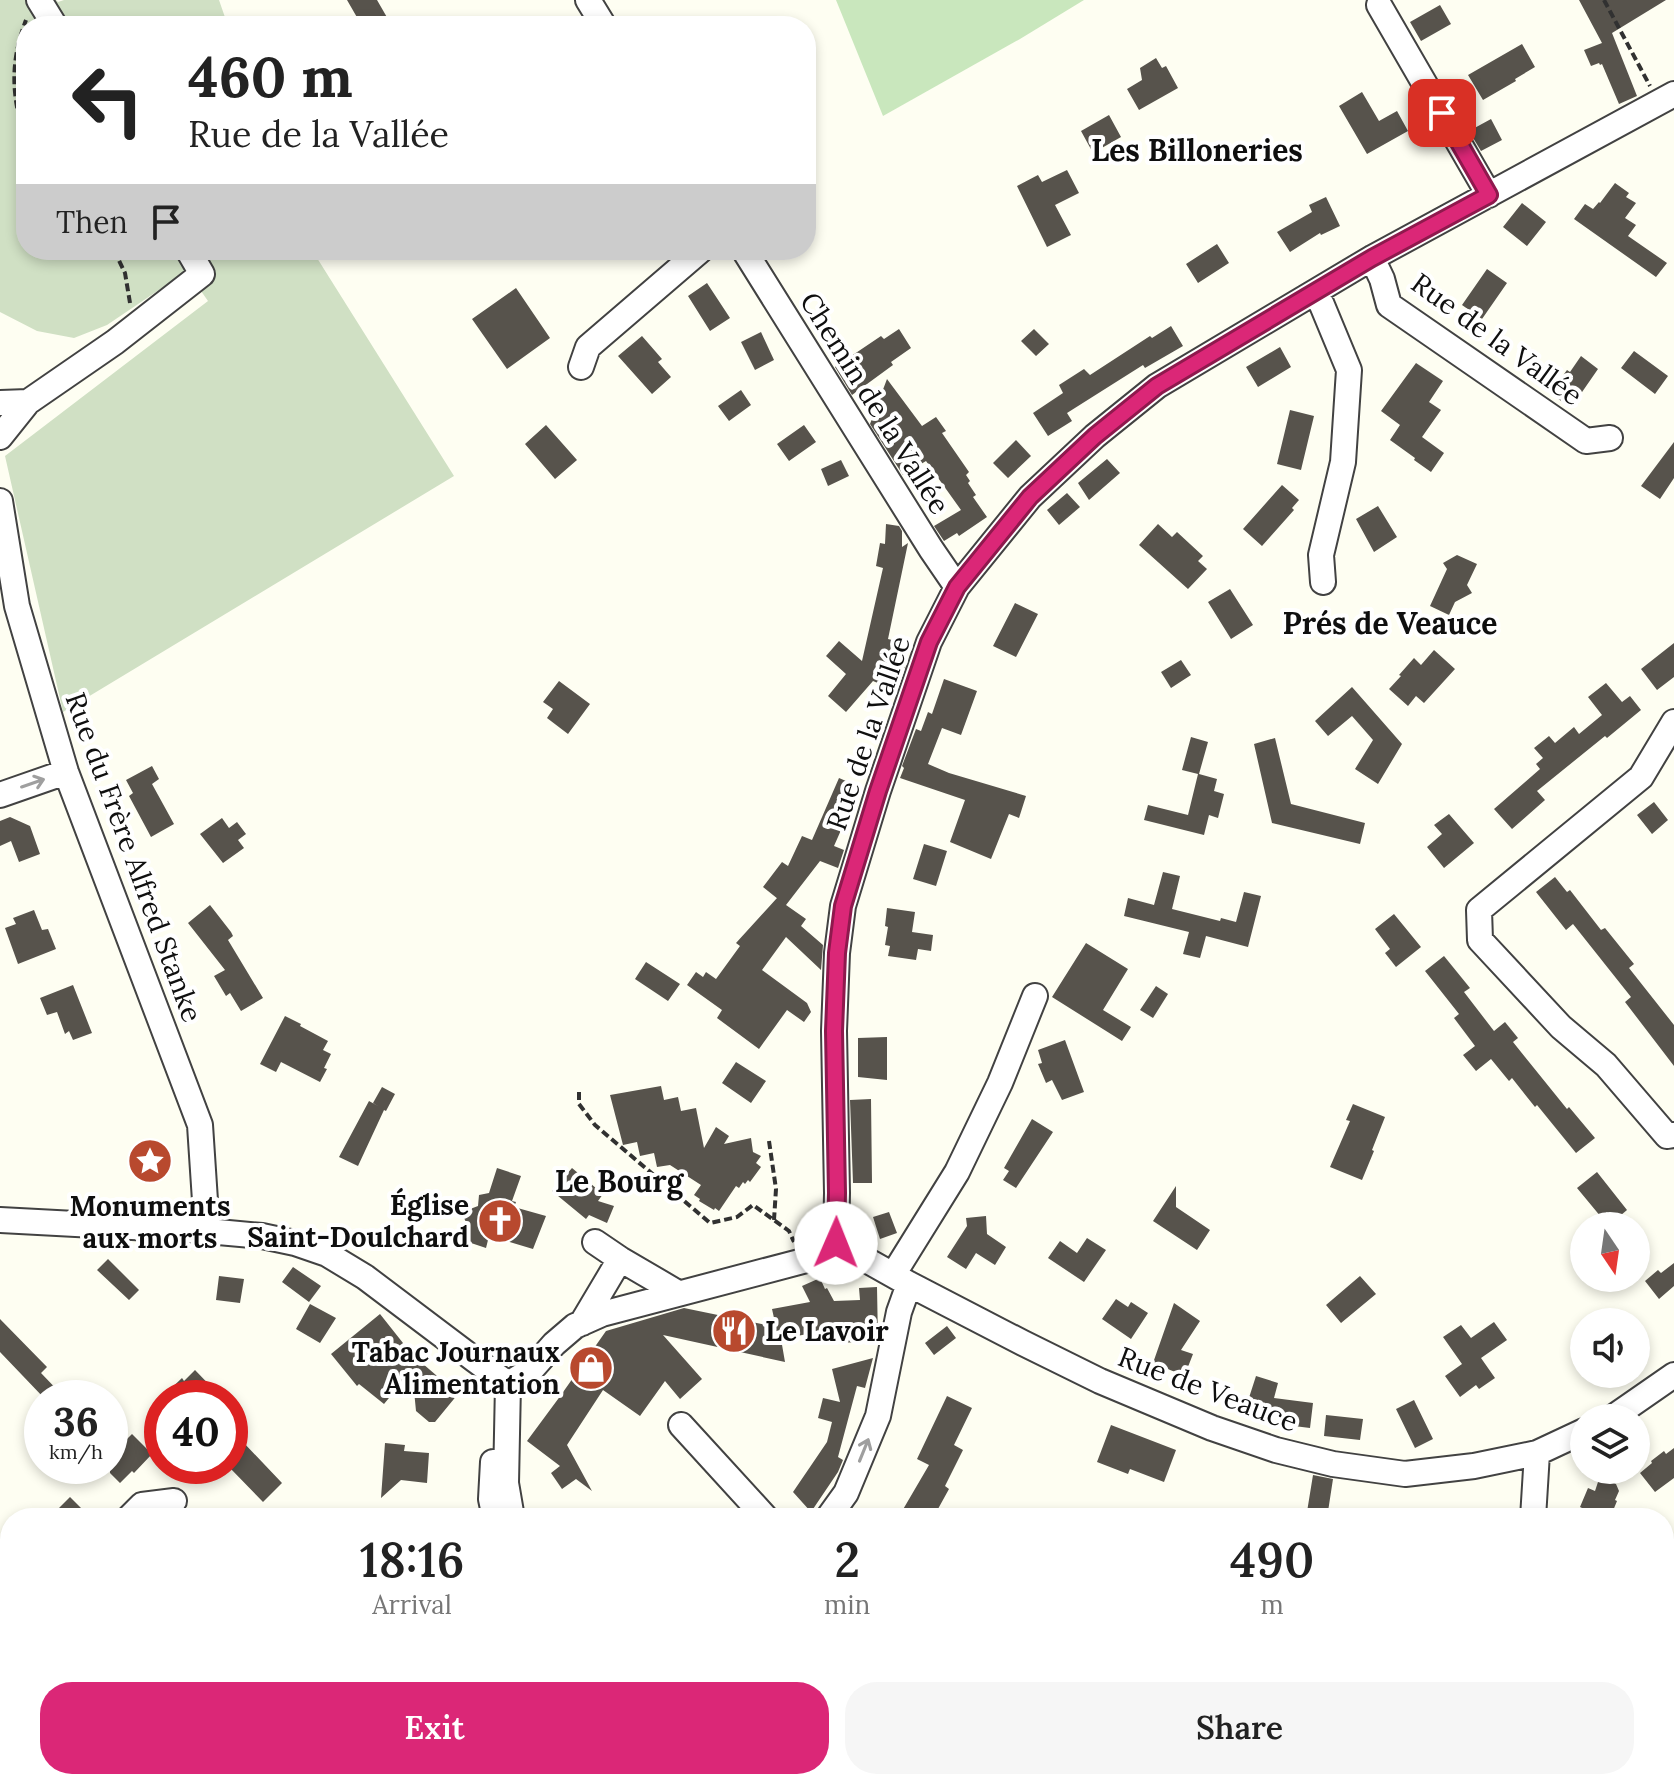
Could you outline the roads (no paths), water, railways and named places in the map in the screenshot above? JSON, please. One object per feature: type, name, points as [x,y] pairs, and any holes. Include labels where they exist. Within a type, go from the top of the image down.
[{"type":"street","points":[[1379,5],[1489,195]]},
{"type":"street","name":"Rue de la Vallée","points":[[836,1243],[834,1031],[837,953],[843,906],[929,642],[957,587],[1030,497],[1095,436],[1157,386],[1372,258],[1666,98]]},
{"type":"street","name":"Rue de la Vallée","points":[[1372,258],[1389,305],[1586,441],[1610,438]]},
{"type":"street","points":[[0,437],[28,402],[202,274],[194,260]]},
{"type":"street","points":[[581,367],[588,347],[689,260]]},
{"type":"street","name":"Chemin de la Vallée","points":[[750,260],[957,587]]},
{"type":"street","points":[[1315,292],[1349,370],[1343,462],[1321,555],[1323,582]]},
{"type":"street","points":[[0,403],[28,402]]},
{"type":"street","name":"Rue du Frère Alfred Stanke","points":[[0,501],[10,622],[200,1125],[207,1231]]},
{"type":"street","points":[[1674,722],[1641,777],[1479,910],[1480,940],[1561,1027],[1606,1065],[1667,1136],[1674,1135]]},
{"type":"street","points":[[0,795],[66,772]]},
{"type":"street","points":[[835,1508],[846,1493],[878,1416],[899,1312],[901,1280],[1000,1083],[1035,996]]},
{"type":"street","points":[[0,1220],[207,1231],[262,1236],[295,1243],[327,1254],[365,1277],[508,1384]]},
{"type":"street","points":[[595,1242],[678,1293]]},
{"type":"street","points":[[508,1384],[531,1370],[575,1326],[602,1314],[803,1261],[836,1243]]},
{"type":"street","name":"Rue de Veauce","points":[[836,1243],[901,1280],[1100,1381],[1212,1428],[1276,1450],[1333,1464],[1405,1474],[1474,1466],[1537,1453],[1570,1438]]},
{"type":"street","points":[[582,1323],[620,1259]]},
{"type":"street","points":[[1632,1404],[1674,1375]]},
{"type":"street","points":[[508,1384],[506,1483],[510,1508]]},
{"type":"street","points":[[681,1425],[757,1508]]},
{"type":"street","points":[[493,1508],[493,1458],[506,1427]]},
{"type":"street","points":[[1534,1508],[1537,1453]]},
{"type":"street","points":[[139,1508],[174,1501]]},
{"type":"place","name":"Monuments aux morts","points":[[150,1161]]},
{"type":"place","name":"Église Saint-Doulchard","points":[[500,1221]]},
{"type":"place","name":"Le Lavoir","points":[[734,1331]]},
{"type":"place","name":"Tabac Journaux Alimentation","points":[[591,1368]]},
{"type":"district","name":"Les Billoneries","points":[[1197,151]]},
{"type":"district","name":"Prés de Veauce","points":[[1390,624]]},
{"type":"district","name":"Le Bourg","points":[[619,1182]]}]
